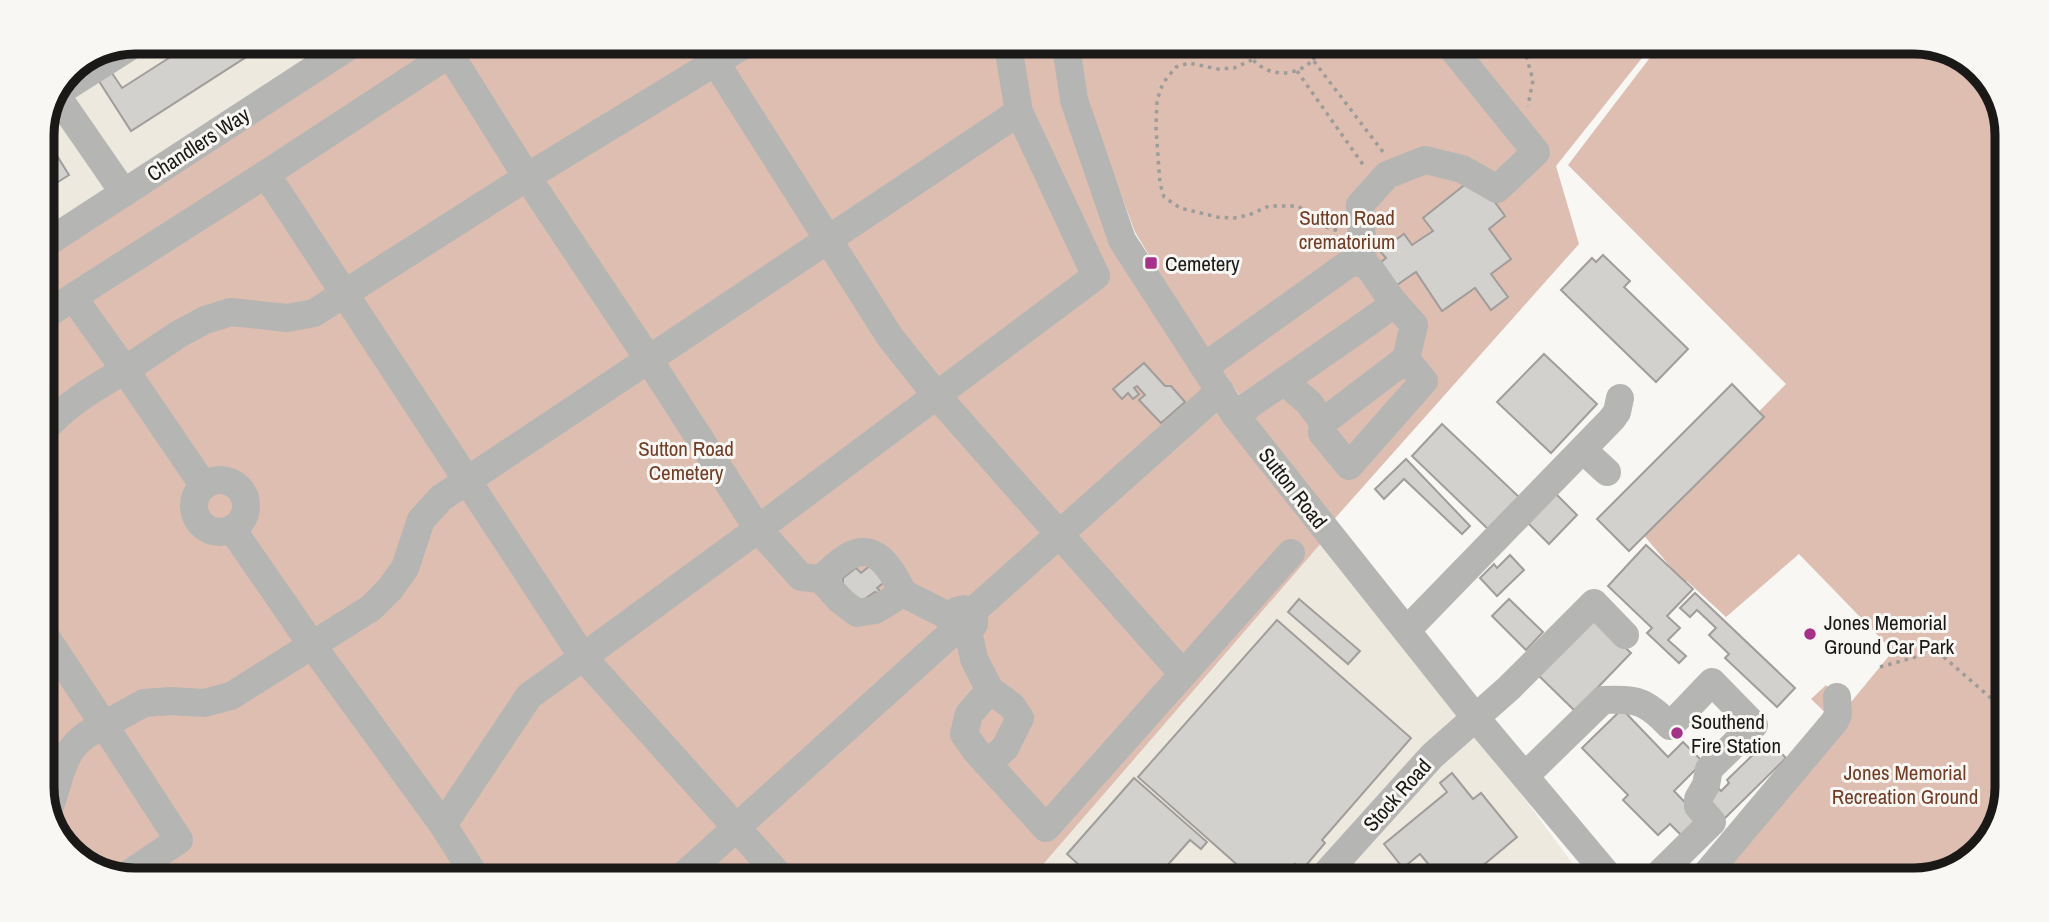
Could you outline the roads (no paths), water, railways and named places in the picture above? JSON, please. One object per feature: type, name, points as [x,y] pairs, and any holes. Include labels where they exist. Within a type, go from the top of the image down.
[{"type":"street","name":"Chandlers Way","points":[[54,238],[337,54]]},
{"type":"street","points":[[54,310],[449,54]]},
{"type":"street","points":[[461,54],[527,177],[649,359],[758,529],[801,577],[821,579],[840,600],[857,613],[874,610],[903,593]]},
{"type":"street","points":[[54,418],[83,395],[178,334],[205,320],[231,312],[287,318],[314,313],[527,177],[710,54],[891,337],[937,396],[1183,674]]},
{"type":"street","points":[[443,825],[529,696],[758,529],[1096,275],[1019,112],[1009,54]]},
{"type":"street","name":"Sutton Road","points":[[1067,54],[1074,100],[1122,240],[1204,367],[1236,415],[1475,717],[1602,868]]},
{"type":"street","points":[[1363,263],[1360,205],[1387,175],[1425,160],[1462,169],[1497,189],[1536,152],[1457,54]]},
{"type":"street","points":[[75,81],[111,58]]},
{"type":"street","points":[[62,103],[124,193]]},
{"type":"street","points":[[54,790],[66,757],[89,732],[144,704],[171,701],[204,703],[230,696],[371,607],[390,589],[405,568],[421,520],[441,498],[1019,112]]},
{"type":"street","points":[[266,174],[583,657],[772,868]]},
{"type":"street","points":[[1204,367],[1336,271],[1351,262],[1363,263],[1414,325],[1406,359],[1323,422]]},
{"type":"street","points":[[73,297],[204,486],[218,481],[227,482],[243,495],[244,515],[232,529],[312,645],[443,825],[470,868]]},
{"type":"street","points":[[1236,415],[1387,309],[1391,299]]},
{"type":"street","points":[[1284,381],[1309,403],[1323,422],[1322,433],[1349,466],[1423,381],[1406,359]]},
{"type":"street","points":[[692,868],[1220,391]]},
{"type":"street","points":[[1406,629],[1583,450],[1617,412],[1620,398]]},
{"type":"street","points":[[1583,450],[1606,472]]},
{"type":"street","points":[[990,690],[969,714],[964,734],[1046,828],[1291,553]]},
{"type":"street","points":[[821,579],[852,554],[872,554],[892,570],[903,593],[962,622],[974,659],[990,690],[1012,706],[1020,718],[1005,748],[987,763]]},
{"type":"street","name":"Stock Road","points":[[1333,868],[1432,756],[1509,688],[1594,603],[1625,635]]},
{"type":"street","points":[[54,649],[178,840],[137,868]]},
{"type":"street","points":[[1525,776],[1603,700],[1632,699],[1653,708],[1670,726],[1712,682],[1754,725],[1709,769],[1698,806],[1712,822],[1665,868]]},
{"type":"street","points":[[1711,868],[1835,721],[1838,714],[1837,697]]},
{"type":"place","name":"Cemetery","points":[[1151,263]]},
{"type":"place","name":"Jones Memorial Ground Car Park","points":[[1810,634]]},
{"type":"place","name":"Southend Fire Station","points":[[1677,733]]},
{"type":"park label","name":"Sutton Road crematorium","points":[[1347,229]]},
{"type":"park label","name":"Sutton Road Cemetery","points":[[686,460]]},
{"type":"park label","name":"Jones Memorial Recreation Ground","points":[[1905,784]]}]
